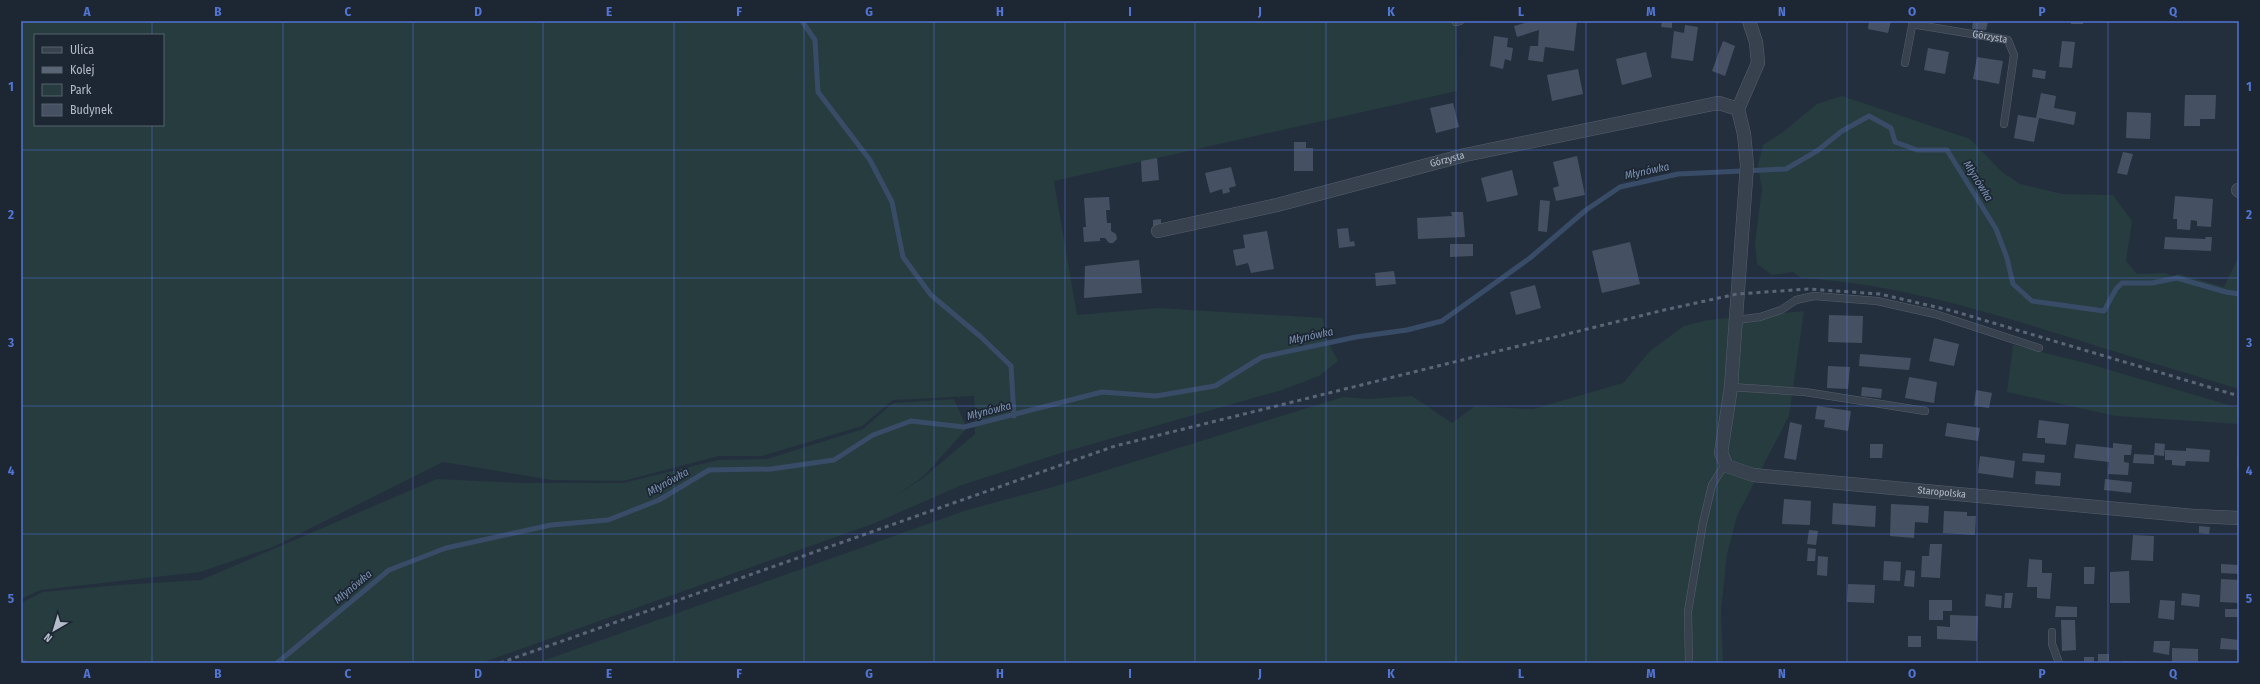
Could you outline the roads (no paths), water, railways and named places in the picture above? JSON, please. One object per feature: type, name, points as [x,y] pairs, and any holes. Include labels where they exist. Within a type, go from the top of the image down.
[{"type":"street","points":[[1725,464],[1722,453],[1731,387],[1747,165],[1744,134],[1738,109],[1758,63],[1756,42],[1749,21]]},
{"type":"street","name":"Górzysta","points":[[1158,231],[1277,205],[1465,155],[1713,104],[1720,104],[1738,109]]},
{"type":"street","name":"Staropolska","points":[[1725,464],[1753,475],[2194,516],[2239,518]]},
{"type":"lane","points":[[1905,63],[1912,22]]},
{"type":"lane","name":"Górzysta","points":[[1912,22],[2008,40],[2014,55],[2004,124]]},
{"type":"lane","points":[[1736,320],[1760,317],[1781,310],[1796,300],[1814,296],[1877,301],[1935,314],[2036,347]]},
{"type":"lane","points":[[1731,387],[1805,392],[1925,410]]},
{"type":"lane","points":[[1689,663],[1688,611],[1703,523],[1712,485],[1725,464]]},
{"type":"lane","points":[[2052,632],[2052,644],[2059,663]]},
{"type":"waterway","points":[[802,21],[815,40],[818,92],[870,160],[892,202],[903,257],[931,295],[981,337],[1011,366],[1014,416]]},
{"type":"waterway","name":"Młynówka","points":[[277,663],[389,570],[446,548],[551,525],[608,520],[659,500],[709,470],[771,469],[834,460],[873,435],[911,421],[964,427],[1102,392],[1156,396],[1215,386],[1262,357],[1356,337],[1407,330],[1442,321],[1530,258],[1586,210],[1620,187],[1678,174],[1786,169],[1817,151],[1842,131],[1869,116],[1891,128],[1895,142],[1917,150],[1947,150],[1996,229],[2007,258],[2013,284],[2032,301],[2104,311],[2116,289],[2122,283],[2152,283],[2177,278],[2226,292],[2239,294]]},
{"type":"railway","points":[[500,663],[1115,446],[1664,310],[1737,294],[1808,289],[1880,294],[1953,311],[2239,396]]}]
